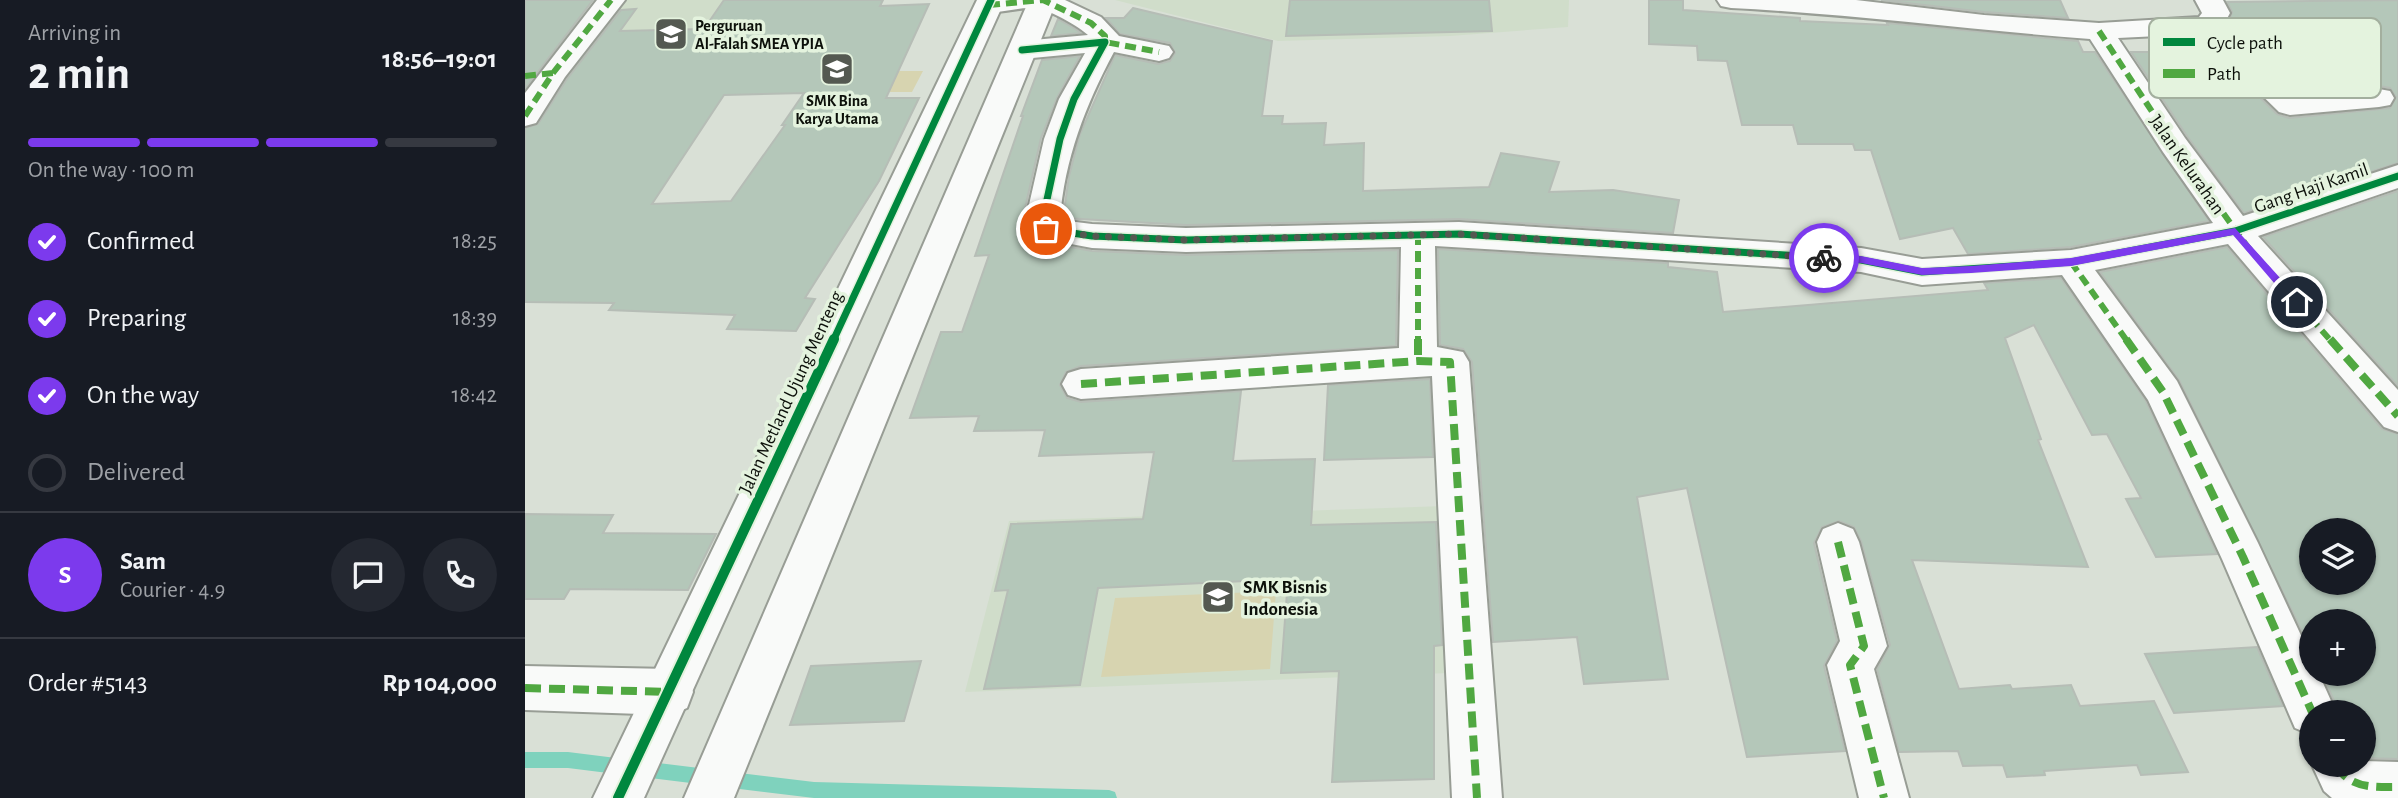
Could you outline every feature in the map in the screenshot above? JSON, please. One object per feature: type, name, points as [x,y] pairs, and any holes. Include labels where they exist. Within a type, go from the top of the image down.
[{"type":"street","points":[[525,116],[539,75],[611,0]]},
{"type":"street","points":[[990,3],[1043,0],[1091,23],[1105,36],[1105,42]]},
{"type":"street","points":[[709,798],[1043,0]]},
{"type":"street","points":[[1731,0],[1819,4],[1985,23],[2099,31],[2149,23]]},
{"type":"street","name":"Jalan Metland Ujung Menteng","points":[[618,798],[667,699],[990,3]]},
{"type":"street","points":[[2177,18],[2207,13]]},
{"type":"street","name":"Jalan Kelurahan","points":[[2099,31],[2235,231],[2398,416]]},
{"type":"street","points":[[1022,50],[1105,42],[1159,52]]},
{"type":"street","name":"Gang Haji Kamil","points":[[1105,42],[1075,99],[1060,139],[1043,218],[1046,229],[1092,236],[1185,240],[1418,234],[1510,236],[1577,243],[1861,260],[1922,272],[2071,262],[2235,231],[2398,176]]},
{"type":"street","points":[[2284,98],[2290,105],[2379,98]]},
{"type":"street","points":[[1418,234],[1418,361]]},
{"type":"street","points":[[2071,262],[2163,392],[2307,700]]},
{"type":"street","points":[[1081,384],[1418,361],[1440,360],[1452,364],[1475,779]]},
{"type":"street","points":[[1838,542],[1864,646],[1850,664],[1884,798]]},
{"type":"street","points":[[525,688],[667,699]]},
{"type":"street","points":[[2343,777],[2363,787],[2398,787]]},
{"type":"shaded area","name":"Perguruan Al-Falah SMEA YPIA","points":[[608,0],[780,0],[735,67],[558,73]]},
{"type":"shaded area","points":[[1115,0],[1569,0],[1568,27],[1450,36],[1278,41]]},
{"type":"shaded area","points":[[798,71],[923,71],[912,92],[784,92]]},
{"type":"shaded area","name":"SMK Bisnis Indonesia","points":[[1444,506],[1449,673],[965,692],[1009,521]]},
{"type":"shaded area","points":[[1276,591],[1270,669],[1101,677],[1115,598]]},
{"type":"building","points":[[525,0],[593,0],[525,89]]},
{"type":"building","points":[[724,0],[883,0],[880,6],[929,4],[886,98],[919,98],[879,181],[805,298],[815,299],[796,331],[727,329],[735,315],[609,310],[614,303],[525,302],[525,128],[538,124],[567,79],[621,10],[636,9],[620,31],[704,29]],"holes":[[[804,93],[782,125],[785,125],[731,201],[652,204],[724,95]]]},
{"type":"building","points":[[1290,0],[1489,0],[1492,31],[1286,36]]},
{"type":"building","points":[[1649,0],[1683,0],[1683,10],[1800,18],[1800,21],[1888,25],[1887,23],[2078,41],[2083,52],[2095,52],[2209,221],[2071,247],[1968,254],[1953,228],[1900,239],[1871,150],[1855,150],[1853,144],[1798,144],[1793,125],[1742,125],[1727,61],[1698,60],[1697,46],[1649,44]]},
{"type":"building","points":[[1881,0],[2060,0],[2068,18],[1984,12]]},
{"type":"building","points":[[2398,0],[2398,163],[2244,213],[2162,98],[2260,98],[2277,114],[2289,118],[2390,108],[2396,97],[2390,88],[2381,86],[2381,18],[2230,18],[2232,12],[2227,2]]},
{"type":"building","points":[[1133,8],[1272,41],[1262,116],[1283,116],[1282,124],[1326,123],[1324,145],[1364,143],[1363,191],[1489,187],[1501,153],[1559,162],[1549,192],[1613,190],[1679,200],[1673,233],[1459,219],[1186,225],[1063,218],[1069,176],[1080,134],[1115,55],[1158,64],[1170,61],[1175,53],[1170,43],[1120,34],[1106,18],[1124,18]]},
{"type":"building","points":[[1058,19],[1071,26],[1081,33],[1051,36]]},
{"type":"building","points":[[2131,52],[2149,52],[2149,79]]},
{"type":"building","points":[[1080,56],[1057,98],[1041,138],[1023,217],[1034,240],[1092,251],[1186,255],[1398,250],[1396,346],[1081,366],[1066,372],[1060,385],[1067,398],[1081,402],[1241,391],[1233,461],[1315,459],[1311,525],[1436,522],[1442,645],[1434,646],[1434,779],[1332,782],[1339,671],[1281,673],[1288,579],[1098,588],[1080,685],[984,689],[1008,590],[995,591],[1011,524],[1143,519],[1154,452],[1039,456],[1045,430],[974,431],[979,416],[910,418],[941,332],[962,332],[989,255],[975,256],[1042,60]]},
{"type":"building","points":[[2398,191],[2398,386],[2263,237]]},
{"type":"building","points":[[2227,247],[2382,429],[2398,434],[2398,759],[2376,758],[2376,700],[2334,700],[2327,686],[2376,686],[2376,609],[2299,609],[2299,625],[2179,380],[2100,272]]},
{"type":"building","points":[[1438,249],[1668,263],[1668,267],[1717,272],[1723,312],[1988,290],[1984,283],[2061,278],[2146,401],[2217,554],[2156,557],[2126,499],[2141,498],[2107,434],[2092,435],[2034,325],[2005,338],[2041,439],[2038,440],[2088,567],[1912,560],[1959,689],[2010,685],[2012,689],[2071,685],[2080,706],[2154,701],[2188,772],[2141,775],[2137,765],[2044,771],[2045,775],[2007,777],[2003,765],[1963,766],[1958,751],[1899,752],[1877,669],[1890,645],[1861,541],[1854,527],[1839,521],[1822,527],[1814,543],[1837,641],[1824,666],[1845,751],[1747,757],[1687,488],[1637,497],[1668,679],[1584,684],[1577,637],[1493,642],[1472,362],[1463,349],[1440,345]]},
{"type":"building","points":[[1430,379],[1433,457],[1324,460],[1328,385]]},
{"type":"building","points":[[525,514],[613,515],[603,533],[716,534],[688,590],[570,589],[564,599],[525,599]]},
{"type":"building","points":[[2257,647],[2283,706],[2174,713],[2145,654]]},
{"type":"building","points":[[921,661],[904,721],[790,725],[811,666]]},
{"type":"waterway","points":[[525,760],[568,760],[624,767]]},
{"type":"waterway","points":[[642,769],[814,790],[1109,798]]},
{"type":"marked path","points":[[525,116],[553,73],[611,0]]},
{"type":"marked path","points":[[989,5],[1043,0],[1091,23],[1105,36],[1105,42],[1159,52]]},
{"type":"marked path","points":[[2099,31],[2174,145],[2247,246],[2398,416]]},
{"type":"marked path","points":[[525,76],[553,73]]},
{"type":"marked path","points":[[1418,234],[1418,361]]},
{"type":"marked path","points":[[2071,262],[2163,392],[2243,557],[2307,700]]},
{"type":"marked path","points":[[1081,384],[1418,361],[1450,362],[1477,798]]},
{"type":"marked path","points":[[1838,542],[1864,646],[1850,665],[1884,798]]},
{"type":"marked path","points":[[525,688],[670,692]]},
{"type":"marked path","points":[[2345,777],[2363,786],[2398,787]]},
{"type":"cycle path","points":[[618,798],[664,705],[991,0]]},
{"type":"cycle path","points":[[1022,50],[1105,42],[1074,99],[1060,139],[1043,218],[1046,229],[1092,236],[1186,240],[1459,234],[1861,260],[1922,272],[2071,262],[2235,231],[2398,176]]},
{"type":"way so far","points":[[1046,229],[1092,236],[1185,240],[1459,234],[1824,258]]},
{"type":"place","name":"Perguruan Al-Falah SMEA YPIA","points":[[671,34]]},
{"type":"place","name":"SMK Bina Karya Utama","points":[[837,69]]},
{"type":"place","name":"SMK Bisnis Indonesia","points":[[1218,597]]},
{"type":"route","points":[[1824,258],[1861,260],[1922,272],[1971,269],[2071,262],[2235,231],[2297,302]]}]
